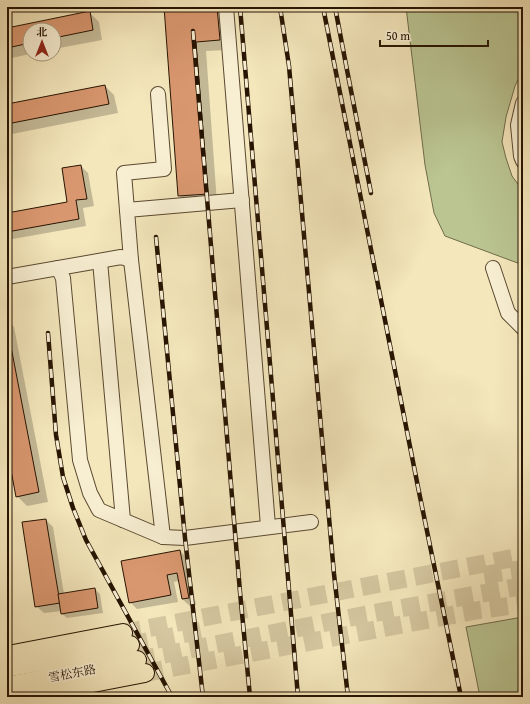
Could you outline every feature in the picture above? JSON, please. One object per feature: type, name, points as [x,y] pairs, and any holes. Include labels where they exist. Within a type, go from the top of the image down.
[{"type":"main road","points":[[7,655],[134,653]]},
{"type":"main road","points":[[20,697],[134,653]]},
{"type":"main road","name":"雪松东路","points":[[7,668],[134,653]]},
{"type":"main road","name":"雪松东路","points":[[7,686],[134,653]]},
{"type":"street","points":[[226,7],[268,526]]},
{"type":"street","points":[[158,94],[164,169],[124,173],[132,260],[163,537]]},
{"type":"street","points":[[523,103],[518,125],[521,156],[523,161]]},
{"type":"street","points":[[127,210],[242,200]]},
{"type":"street","points":[[7,277],[121,257],[132,260]]},
{"type":"street","points":[[100,261],[123,520]]},
{"type":"street","points":[[58,268],[63,278],[80,460],[90,493],[99,510],[163,537],[185,538],[268,526],[311,522]]},
{"type":"street","points":[[493,268],[508,313],[523,328]]},
{"type":"street","points":[[7,691],[8,697]]},
{"type":"green space","points":[[406,7],[523,7],[523,69],[515,86],[506,117],[502,142],[512,176],[523,191],[523,265],[445,236],[434,213],[425,165]]},
{"type":"green space","points":[[523,617],[523,697],[480,697],[466,627]]},
{"type":"building","points":[[164,7],[217,7],[220,40],[196,42],[208,194],[178,196]]},
{"type":"building","points":[[90,11],[93,30],[62,36],[62,22],[36,22]]},
{"type":"building","points":[[22,25],[22,45],[7,48],[7,28]]},
{"type":"building","points":[[105,85],[109,104],[7,124],[7,104]]},
{"type":"building","points":[[81,165],[87,199],[76,200],[79,219],[7,232],[7,213],[67,202],[62,168]]},
{"type":"building","points":[[7,326],[39,492],[16,497],[7,449]]},
{"type":"building","points":[[46,519],[60,603],[35,607],[22,522]]},
{"type":"building","points":[[180,550],[189,598],[182,599],[177,573],[167,575],[171,595],[129,603],[121,561]]},
{"type":"building","points":[[95,588],[98,608],[61,614],[58,594]]},
{"type":"tunnel","points":[[123,633],[523,556]]},
{"type":"tunnel","points":[[484,575],[523,569]]},
{"type":"tunnel","points":[[137,660],[364,615],[523,586]]},
{"type":"tunnel","points":[[145,673],[479,610],[523,604]]},
{"type":"tunnel","points":[[130,645],[204,630]]},
{"type":"railway","points":[[240,7],[298,697]]},
{"type":"railway","points":[[280,7],[289,66],[334,574],[348,697]]},
{"type":"railway","points":[[323,7],[461,697]]},
{"type":"railway","points":[[335,7],[371,193]]},
{"type":"railway","points":[[193,31],[250,697]]},
{"type":"railway","points":[[156,237],[185,538],[203,697]]},
{"type":"railway","points":[[48,333],[56,435],[63,477],[73,508],[86,540],[172,697]]}]
